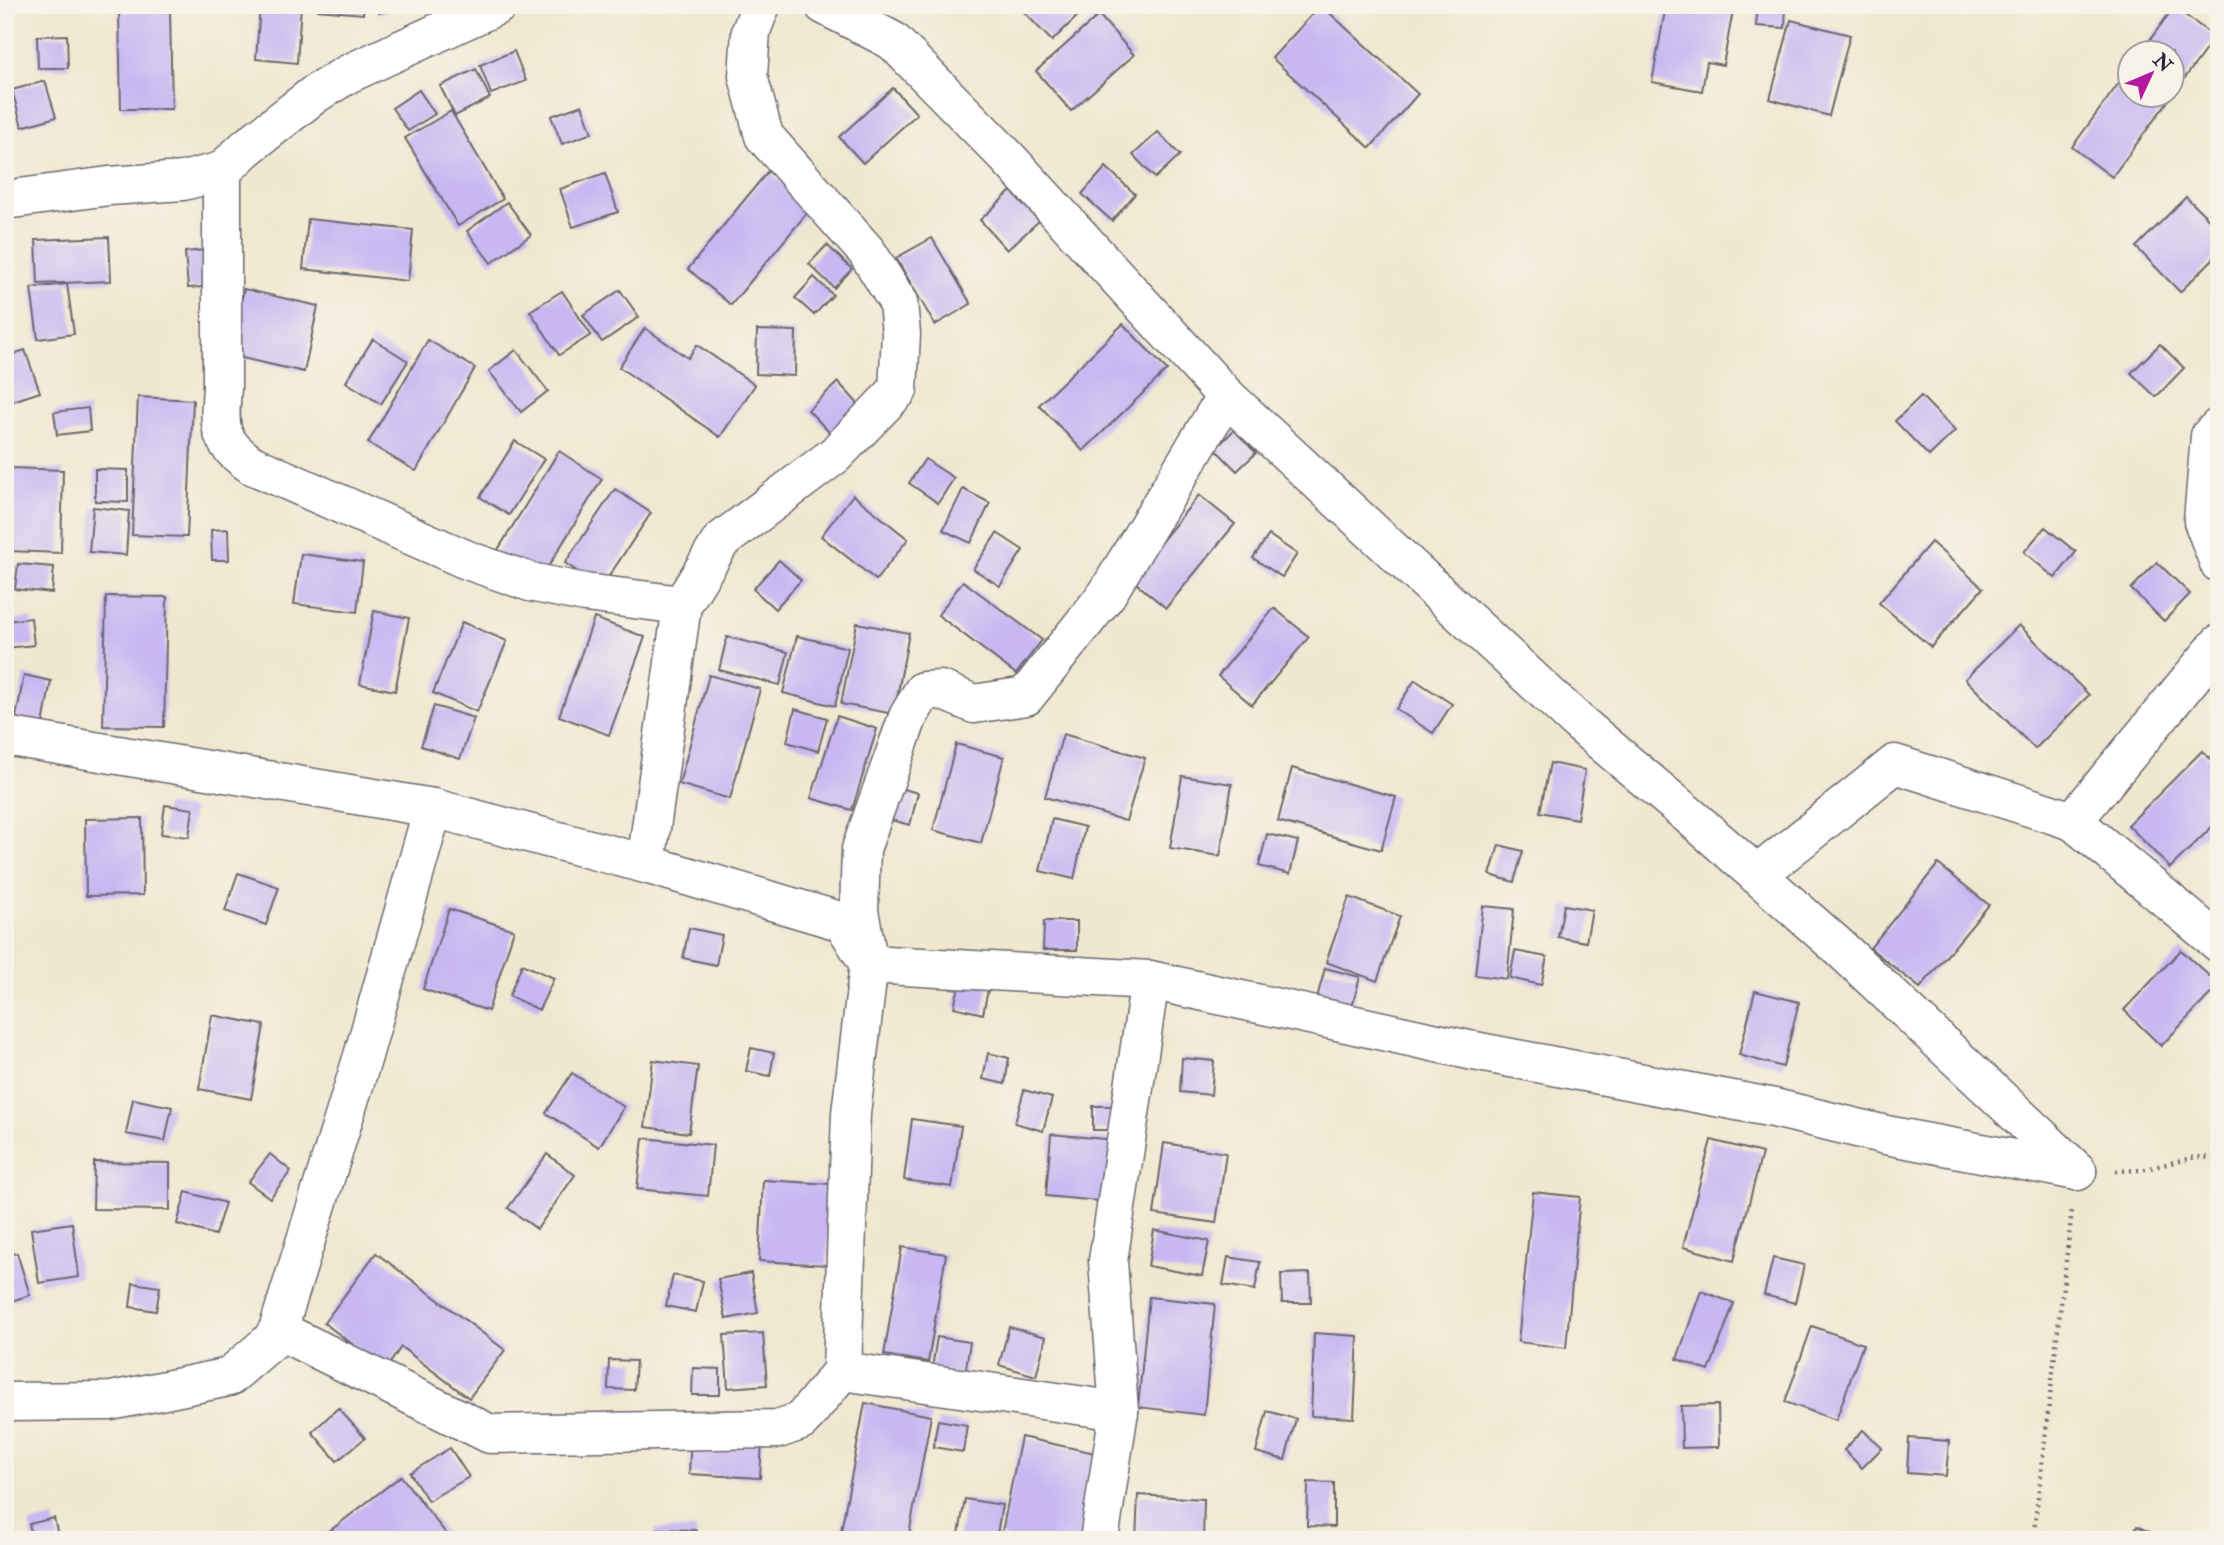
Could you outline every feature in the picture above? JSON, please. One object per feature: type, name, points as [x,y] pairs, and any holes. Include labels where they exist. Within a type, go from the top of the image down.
[{"type":"street","points":[[5,200],[109,186],[183,181],[222,172],[246,148],[315,94],[348,74],[498,5]]},
{"type":"street","points":[[646,864],[682,605],[721,541],[835,455],[898,390],[901,334],[898,302],[867,252],[764,136],[748,76],[751,31],[761,5]]},
{"type":"street","points":[[824,5],[893,41],[1006,156],[1226,396],[1577,721],[1841,949],[2077,1171]]},
{"type":"street","points":[[222,172],[220,416],[225,442],[240,457],[252,465],[467,560],[530,582],[585,593],[682,605]]},
{"type":"street","points":[[278,1331],[490,1434],[778,1429],[801,1421],[842,1371],[851,1113],[869,964],[859,911],[861,849],[908,717],[923,691],[941,690],[974,704],[1026,696],[1107,594],[1226,396]]},
{"type":"street","points":[[2219,427],[2210,436],[2203,522],[2219,563]]},
{"type":"street","points":[[2073,821],[2219,644]]},
{"type":"street","points":[[5,736],[433,808],[646,864],[843,922],[869,964]]},
{"type":"street","points":[[1757,875],[1895,764],[2073,821],[2219,943]]},
{"type":"street","points":[[5,1402],[111,1401],[229,1377],[271,1341],[278,1331],[363,1056],[433,808]]},
{"type":"street","points":[[869,964],[1150,980],[1469,1050],[1774,1108],[1886,1135],[2077,1171]]},
{"type":"street","points":[[1098,1540],[1119,1411],[1108,1261],[1150,980]]},
{"type":"street","points":[[842,1371],[1119,1411]]},
{"type":"path","points":[[2033,1540],[2077,1171],[2141,1170],[2196,1157],[2219,1158]]},
{"type":"building","points":[[260,5],[301,5],[297,63],[256,59]]},
{"type":"building","points":[[319,5],[364,5],[363,14],[318,10]]},
{"type":"building","points":[[377,5],[408,5],[408,6],[379,13]]},
{"type":"building","points":[[1017,5],[1089,5],[1052,41]]},
{"type":"building","points":[[1321,5],[1418,94],[1370,148],[1272,58]]},
{"type":"building","points":[[1666,5],[1734,5],[1723,65],[1707,62],[1702,91],[1652,82]]},
{"type":"building","points":[[1758,5],[1786,5],[1785,28],[1756,26]]},
{"type":"building","points":[[2174,7],[2215,37],[2186,76],[2186,38],[2151,38]]},
{"type":"building","points":[[170,11],[172,109],[121,109],[119,12]]},
{"type":"building","points":[[1099,15],[1134,55],[1071,111],[1036,71]]},
{"type":"building","points":[[1791,20],[1850,35],[1829,116],[1770,99]]},
{"type":"building","points":[[67,35],[68,68],[38,68],[37,36]]},
{"type":"building","points":[[514,51],[526,81],[491,94],[480,65]]},
{"type":"building","points":[[476,69],[490,98],[455,116],[440,86]]},
{"type":"building","points":[[45,81],[56,117],[22,127],[12,90]]},
{"type":"building","points":[[2116,87],[2116,108],[2163,108],[2112,177],[2072,147]]},
{"type":"building","points":[[893,88],[917,114],[863,163],[839,137]]},
{"type":"building","points":[[419,90],[435,114],[408,131],[392,108]]},
{"type":"building","points":[[582,105],[592,133],[562,144],[551,116]]},
{"type":"building","points":[[451,111],[503,199],[458,226],[405,138]]},
{"type":"building","points":[[1158,132],[1180,155],[1155,178],[1133,155]]},
{"type":"building","points":[[1106,167],[1135,194],[1112,221],[1082,194]]},
{"type":"building","points":[[768,171],[812,207],[731,305],[688,269]]},
{"type":"building","points":[[605,173],[618,212],[573,227],[560,189]]},
{"type":"building","points":[[1011,191],[1039,221],[1007,250],[980,220]]},
{"type":"building","points":[[2186,197],[2219,229],[2219,253],[2180,292],[2136,247]]},
{"type":"building","points":[[507,202],[531,235],[491,263],[467,231]]},
{"type":"building","points":[[308,219],[413,230],[408,281],[303,269]]},
{"type":"building","points":[[109,237],[111,281],[38,284],[36,240]]},
{"type":"building","points":[[932,238],[971,304],[935,325],[896,258]]},
{"type":"building","points":[[827,245],[852,269],[834,288],[809,264]]},
{"type":"building","points":[[215,249],[218,286],[188,288],[185,252]]},
{"type":"building","points":[[814,277],[833,295],[814,315],[795,298]]},
{"type":"building","points":[[67,284],[74,334],[38,339],[31,288]]},
{"type":"building","points":[[244,289],[318,306],[304,372],[229,355]]},
{"type":"building","points":[[620,290],[639,317],[602,342],[583,315]]},
{"type":"building","points":[[562,291],[591,335],[559,355],[530,311]]},
{"type":"building","points":[[1123,324],[1167,370],[1083,451],[1039,405]]},
{"type":"building","points":[[645,328],[688,358],[697,345],[755,385],[720,437],[619,367]]},
{"type":"building","points":[[757,330],[796,331],[795,376],[756,374]]},
{"type":"building","points":[[373,339],[408,361],[381,404],[346,382]]},
{"type":"building","points":[[428,340],[475,368],[416,471],[368,443]]},
{"type":"building","points":[[2160,344],[2184,368],[2156,397],[2131,373]]},
{"type":"building","points":[[25,350],[40,392],[7,403],[5,357]]},
{"type":"building","points":[[516,350],[548,391],[521,412],[489,371]]},
{"type":"building","points":[[838,382],[861,407],[832,435],[808,410]]},
{"type":"building","points":[[1921,396],[1955,431],[1929,456],[1895,421]]},
{"type":"building","points":[[138,397],[193,400],[187,537],[132,535]]},
{"type":"building","points":[[88,408],[90,431],[57,435],[54,412]]},
{"type":"building","points":[[1234,430],[1256,453],[1237,471],[1215,449]]},
{"type":"building","points":[[515,441],[544,459],[509,515],[480,497]]},
{"type":"building","points":[[559,451],[602,479],[540,580],[496,553]]},
{"type":"building","points":[[925,459],[954,478],[938,503],[909,483]]},
{"type":"building","points":[[10,468],[63,470],[61,553],[8,551]]},
{"type":"building","points":[[95,469],[128,470],[128,502],[95,501]]},
{"type":"building","points":[[615,489],[651,513],[601,588],[565,563]]},
{"type":"building","points":[[963,489],[990,503],[971,543],[943,530]]},
{"type":"building","points":[[853,495],[908,539],[876,580],[821,536]]},
{"type":"building","points":[[1199,495],[1235,524],[1166,608],[1131,579]]},
{"type":"building","points":[[93,507],[129,511],[126,555],[89,552]]},
{"type":"building","points":[[2045,527],[2076,552],[2055,578],[2024,552]]},
{"type":"building","points":[[228,529],[229,560],[212,560],[211,530]]},
{"type":"building","points":[[997,533],[1023,550],[1000,586],[973,569]]},
{"type":"building","points":[[1269,535],[1297,554],[1282,577],[1253,558]]},
{"type":"building","points":[[1931,542],[1983,588],[1931,647],[1879,603]]},
{"type":"building","points":[[301,554],[363,562],[357,612],[294,604]]},
{"type":"building","points":[[779,560],[801,580],[775,609],[753,589]]},
{"type":"building","points":[[2157,562],[2190,594],[2164,621],[2131,589]]},
{"type":"building","points":[[18,564],[54,567],[52,593],[15,589]]},
{"type":"building","points":[[963,581],[1042,640],[1016,674],[938,615]]},
{"type":"building","points":[[106,596],[167,597],[164,727],[103,726]]},
{"type":"building","points":[[1274,608],[1309,637],[1252,705],[1218,676]]},
{"type":"building","points":[[374,611],[409,618],[395,691],[360,684]]},
{"type":"building","points":[[31,618],[34,645],[5,648],[5,621]]},
{"type":"building","points":[[594,618],[645,637],[609,735],[559,716]]},
{"type":"building","points":[[462,622],[507,641],[477,712],[433,693]]},
{"type":"building","points":[[857,623],[909,633],[894,714],[841,704]]},
{"type":"building","points":[[2019,625],[2089,695],[2035,749],[1965,679]]},
{"type":"building","points":[[797,636],[848,648],[835,706],[783,693]]},
{"type":"building","points":[[727,637],[788,652],[780,685],[719,670]]},
{"type":"building","points":[[24,675],[51,681],[43,724],[16,718]]},
{"type":"building","points":[[709,675],[760,689],[730,799],[679,784]]},
{"type":"building","points":[[1415,680],[1452,704],[1433,733],[1396,709]]},
{"type":"building","points":[[434,706],[474,718],[460,759],[421,746]]},
{"type":"building","points":[[795,709],[827,718],[818,751],[787,742]]},
{"type":"building","points":[[837,716],[877,729],[852,810],[811,798]]},
{"type":"building","points":[[1063,734],[1145,758],[1126,821],[1045,797]]},
{"type":"building","points":[[956,744],[1004,757],[981,843],[933,830]]},
{"type":"building","points":[[2202,751],[2219,767],[2219,820],[2170,868],[2128,825]]},
{"type":"building","points":[[1550,763],[1585,770],[1577,819],[1540,812]]},
{"type":"building","points":[[1292,768],[1396,797],[1381,850],[1278,821]]},
{"type":"building","points":[[1182,776],[1232,784],[1220,856],[1170,848]]},
{"type":"building","points":[[888,785],[918,793],[910,825],[880,817]]},
{"type":"building","points":[[165,805],[193,809],[189,837],[161,834]]},
{"type":"building","points":[[142,818],[143,895],[86,896],[85,819]]},
{"type":"building","points":[[1052,819],[1085,827],[1074,879],[1040,871]]},
{"type":"building","points":[[1267,834],[1298,841],[1290,874],[1259,866]]},
{"type":"building","points":[[1499,845],[1523,851],[1514,882],[1490,875]]},
{"type":"building","points":[[1938,864],[1989,905],[1920,988],[1870,948]]},
{"type":"building","points":[[238,873],[279,887],[266,925],[225,911]]},
{"type":"building","points":[[1349,897],[1400,916],[1377,981],[1326,962]]},
{"type":"building","points":[[1564,905],[1592,910],[1586,942],[1558,937]]},
{"type":"building","points":[[1483,906],[1514,909],[1507,979],[1475,975]]},
{"type":"building","points":[[449,909],[514,930],[488,1011],[423,989]]},
{"type":"building","points":[[1044,921],[1077,921],[1077,950],[1043,950]]},
{"type":"building","points":[[689,928],[722,935],[716,965],[683,958]]},
{"type":"building","points":[[2181,950],[2219,985],[2161,1046],[2124,1010]]},
{"type":"building","points":[[1515,951],[1547,957],[1541,985],[1510,978]]},
{"type":"building","points":[[522,964],[554,978],[539,1010],[509,996]]},
{"type":"building","points":[[1325,968],[1360,977],[1352,1007],[1317,998]]},
{"type":"building","points":[[961,978],[989,985],[983,1014],[954,1007]]},
{"type":"building","points":[[1755,991],[1799,1002],[1783,1067],[1739,1055]]},
{"type":"building","points":[[212,1015],[264,1025],[251,1099],[199,1089]]},
{"type":"building","points":[[751,1048],[774,1053],[770,1076],[746,1071]]},
{"type":"building","points":[[988,1053],[1009,1058],[1005,1084],[983,1079]]},
{"type":"building","points":[[1182,1058],[1214,1061],[1211,1095],[1180,1092]]},
{"type":"building","points":[[653,1060],[698,1066],[689,1133],[645,1127]]},
{"type":"building","points":[[572,1073],[624,1107],[599,1147],[546,1113]]},
{"type":"building","points":[[1024,1090],[1052,1098],[1043,1131],[1015,1123]]},
{"type":"building","points":[[133,1099],[172,1107],[165,1141],[126,1134]]},
{"type":"building","points":[[1093,1106],[1118,1106],[1118,1130],[1093,1130]]},
{"type":"building","points":[[912,1119],[961,1126],[952,1187],[904,1180]]},
{"type":"building","points":[[1051,1134],[1115,1140],[1109,1202],[1046,1196]]},
{"type":"building","points":[[643,1138],[713,1145],[708,1196],[637,1189]]},
{"type":"building","points":[[1711,1140],[1762,1153],[1734,1261],[1683,1247]]},
{"type":"building","points":[[1164,1143],[1226,1153],[1216,1223],[1154,1214]]},
{"type":"building","points":[[270,1154],[291,1171],[270,1198],[248,1182]]},
{"type":"building","points":[[547,1154],[575,1175],[537,1229],[508,1208]]},
{"type":"building","points":[[94,1162],[170,1163],[170,1210],[93,1209]]},
{"type":"building","points":[[763,1180],[831,1184],[827,1265],[759,1261]]},
{"type":"building","points":[[186,1192],[225,1203],[215,1235],[177,1224]]},
{"type":"building","points":[[1533,1192],[1580,1197],[1566,1348],[1518,1342]]},
{"type":"building","points":[[72,1223],[79,1277],[39,1283],[31,1229]]},
{"type":"building","points":[[1154,1230],[1209,1241],[1202,1276],[1148,1266]]},
{"type":"building","points":[[902,1247],[946,1254],[928,1362],[884,1355]]},
{"type":"building","points":[[17,1253],[30,1295],[5,1303],[5,1256]]},
{"type":"building","points":[[376,1253],[505,1350],[469,1398],[401,1347],[386,1369],[324,1323]]},
{"type":"building","points":[[1228,1257],[1260,1262],[1255,1290],[1223,1285]]},
{"type":"building","points":[[1773,1258],[1804,1265],[1795,1303],[1764,1295]]},
{"type":"building","points":[[751,1273],[758,1313],[726,1319],[718,1279]]},
{"type":"building","points":[[1310,1273],[1311,1303],[1282,1303],[1281,1274]]},
{"type":"building","points":[[673,1275],[703,1281],[696,1312],[666,1306]]},
{"type":"building","points":[[133,1283],[160,1287],[156,1311],[130,1307]]},
{"type":"building","points":[[1701,1291],[1734,1303],[1709,1371],[1677,1359]]},
{"type":"building","points":[[1149,1297],[1215,1304],[1204,1415],[1138,1407]]},
{"type":"building","points":[[1812,1326],[1863,1344],[1836,1420],[1785,1402]]},
{"type":"building","points":[[1009,1327],[1046,1337],[1036,1376],[999,1365]]},
{"type":"building","points":[[763,1333],[767,1385],[728,1388],[724,1335]]},
{"type":"building","points":[[1314,1333],[1358,1336],[1354,1418],[1311,1416]]},
{"type":"building","points":[[937,1337],[970,1342],[965,1375],[932,1369]]},
{"type":"building","points":[[609,1360],[636,1361],[634,1390],[608,1389]]},
{"type":"building","points":[[693,1368],[720,1369],[720,1395],[692,1395]]},
{"type":"building","points":[[865,1403],[931,1416],[908,1540],[887,1540],[841,1531]]},
{"type":"building","points":[[1718,1405],[1719,1447],[1682,1448],[1681,1406]]},
{"type":"building","points":[[338,1408],[365,1438],[337,1461],[312,1432]]},
{"type":"building","points":[[1267,1411],[1296,1419],[1285,1460],[1256,1452]]},
{"type":"building","points":[[938,1420],[967,1425],[963,1452],[933,1447]]},
{"type":"building","points":[[1863,1430],[1882,1448],[1862,1468],[1844,1450]]},
{"type":"building","points":[[691,1436],[762,1440],[760,1478],[689,1474]]},
{"type":"building","points":[[1021,1437],[1109,1456],[1092,1540],[1012,1540],[1001,1537]]},
{"type":"building","points":[[1909,1438],[1949,1441],[1946,1476],[1907,1473]]},
{"type":"building","points":[[450,1448],[469,1477],[428,1501],[410,1473]]},
{"type":"building","points":[[401,1476],[451,1540],[318,1540]]},
{"type":"building","points":[[1308,1482],[1334,1483],[1334,1527],[1307,1526]]},
{"type":"building","points":[[1138,1495],[1204,1499],[1203,1540],[1136,1540]]},
{"type":"building","points":[[965,1499],[1002,1505],[996,1540],[958,1540]]},
{"type":"building","points":[[54,1518],[59,1540],[33,1540],[29,1524]]},
{"type":"building","points":[[2137,1526],[2165,1540],[2131,1540]]},
{"type":"building","points":[[655,1529],[696,1530],[696,1540],[655,1540]]}]
